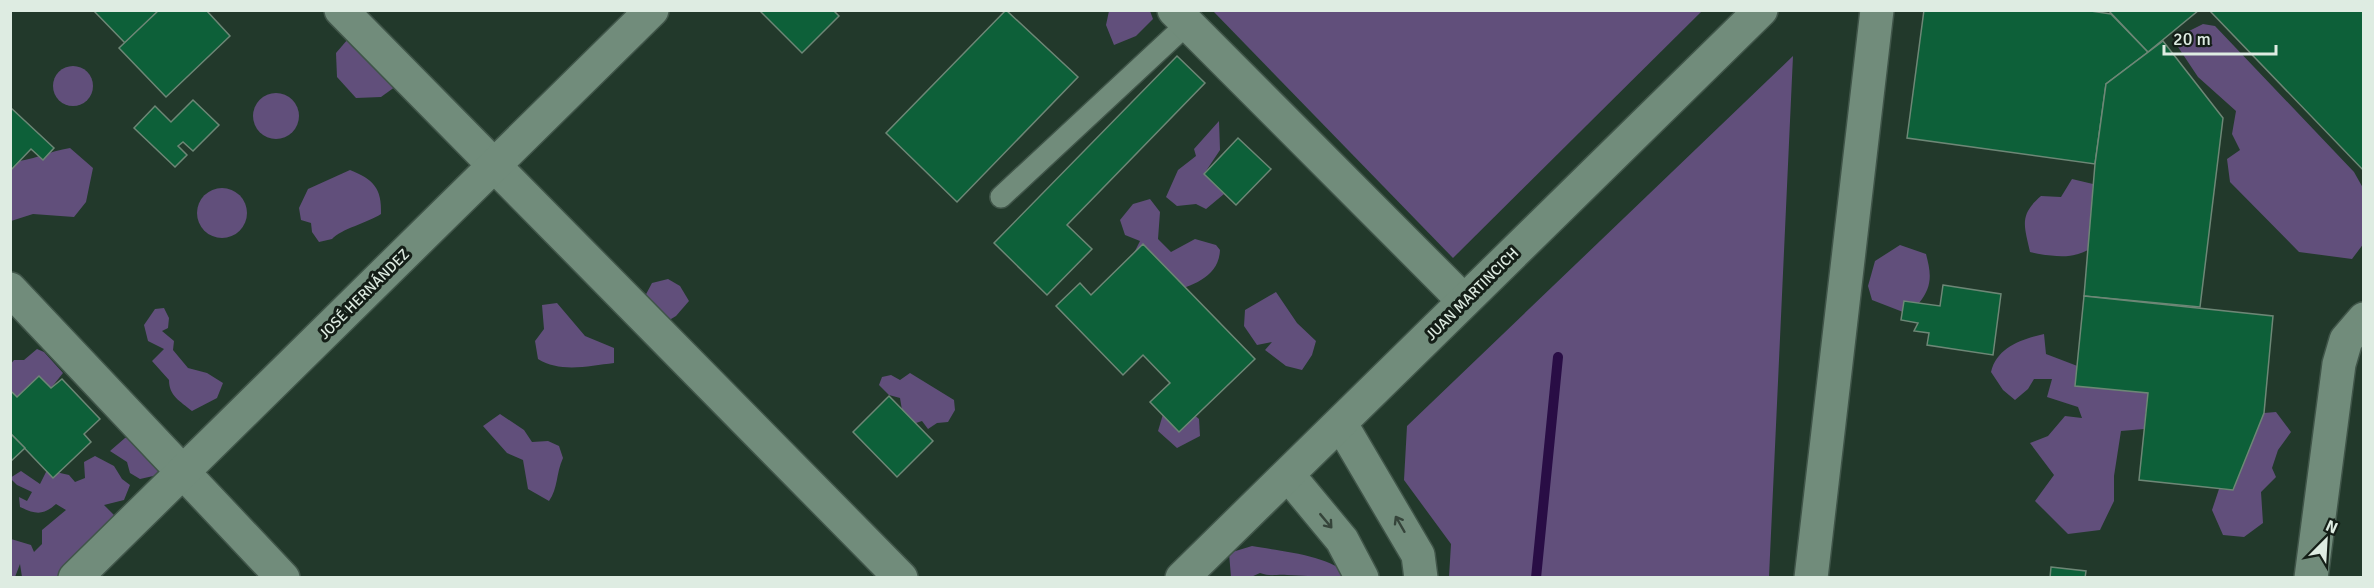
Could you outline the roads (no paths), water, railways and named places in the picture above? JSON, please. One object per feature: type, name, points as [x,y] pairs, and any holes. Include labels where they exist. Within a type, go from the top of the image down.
[{"type":"street","points":[[341,10],[901,578]]},
{"type":"street","name":"JOSÉ HERNÁNDEZ","points":[[75,578],[652,10]]},
{"type":"street","name":"JUAN MARTINCICH","points":[[1182,578],[1289,476],[1761,10]]},
{"type":"street","points":[[1811,578],[1877,10]]},
{"type":"street","points":[[1180,17],[1464,301]]},
{"type":"street","points":[[10,289],[284,578]]},
{"type":"street","points":[[2311,578],[2338,364],[2346,340],[2364,319]]},
{"type":"street","points":[[1341,424],[1418,555],[1421,578]]},
{"type":"street","points":[[1289,476],[1342,540],[1362,578]]},
{"type":"lane","points":[[1001,197],[1180,17]]},
{"type":"waterway","points":[[1536,578],[1558,357]]}]
